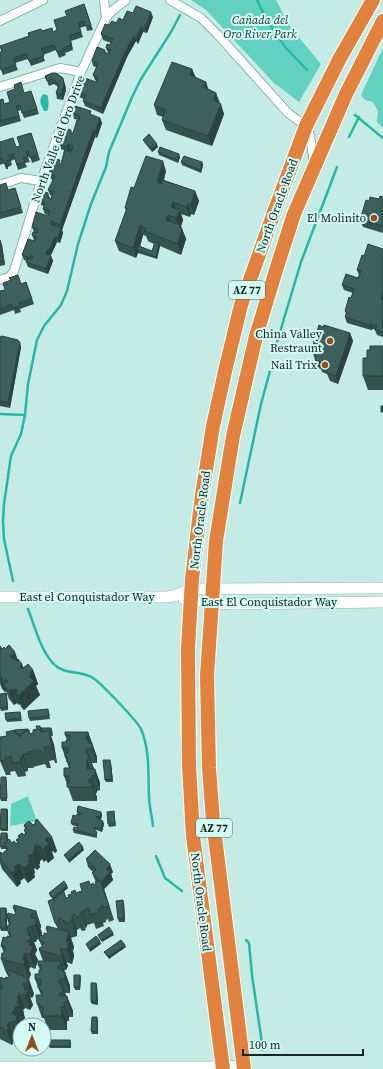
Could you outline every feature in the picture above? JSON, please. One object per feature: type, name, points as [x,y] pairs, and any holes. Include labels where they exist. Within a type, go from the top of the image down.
[{"type":"highway","name":"North Oracle Road","points":[[223,1068],[193,836],[189,765],[188,649],[191,595],[202,496],[213,426],[226,367],[242,305],[274,211],[306,126],[340,58],[373,0]]},
{"type":"highway","name":"North Oracle Road","points":[[244,1068],[212,813],[209,768],[207,676],[216,541],[233,436],[256,336],[294,214],[346,94],[383,21]]},
{"type":"street","points":[[0,21],[43,0]]},
{"type":"street","points":[[104,0],[106,18]]},
{"type":"street","name":"North Valle del Oro Drive","points":[[0,280],[8,277],[14,271],[41,181],[81,72],[106,18],[126,0]]},
{"type":"street","points":[[170,0],[201,18],[288,113],[306,126],[310,135],[315,168]]},
{"type":"street","points":[[0,88],[60,68],[81,72]]},
{"type":"street","points":[[0,185],[21,178],[41,181]]},
{"type":"street","points":[[324,588],[325,602]]},
{"type":"street","name":"East El Conquistador Way","points":[[174,596],[213,596],[324,588],[383,588]]},
{"type":"street","name":"East el Conquistador Way","points":[[0,597],[174,596]]},
{"type":"street","name":"East El Conquistador Way","points":[[213,596],[232,604],[383,602]]},
{"type":"street","points":[[0,1067],[244,1068]]},
{"type":"green space","name":"Cañada del Oro River Park","points":[[191,0],[276,0],[291,28],[321,64],[299,102],[274,83],[206,10]]},
{"type":"green space","points":[[383,48],[383,128],[377,122],[378,111],[373,102],[365,100],[361,95]]},
{"type":"green space","points":[[28,796],[37,821],[10,826],[11,804]]},
{"type":"shaded area","points":[[43,94],[47,95],[48,98],[47,111],[44,111],[40,102]]},
{"type":"building","points":[[84,4],[91,25],[85,26],[84,21],[78,23],[81,32],[70,35],[71,45],[63,48],[64,50],[57,52],[54,45],[41,49],[44,56],[29,61],[26,54],[13,58],[16,65],[1,70],[0,52],[2,52],[0,46],[29,36],[28,33],[41,29],[42,31],[52,28],[53,32],[57,30],[54,20],[67,16],[65,11]]},
{"type":"building","points":[[136,6],[151,12],[145,28],[141,27],[136,38],[134,36],[125,52],[101,108],[83,101],[86,95],[77,92],[81,84],[83,84],[85,78],[96,82],[98,77],[93,75],[98,64],[92,61],[97,47],[105,50],[104,52],[109,54],[111,50],[106,48],[107,44],[110,45],[113,39],[101,34],[105,24],[109,25],[112,21],[116,23],[119,18],[123,20],[127,11],[133,13]]},
{"type":"building","points":[[172,62],[192,69],[190,75],[206,82],[204,87],[216,93],[214,100],[221,104],[208,136],[162,120],[166,110],[154,105]]},
{"type":"building","points":[[56,73],[63,78],[64,85],[61,95],[56,93],[59,85],[56,82],[52,79],[47,81],[45,76]]},
{"type":"building","points":[[21,82],[24,93],[31,91],[37,109],[22,113],[20,105],[16,106],[19,116],[0,121],[0,100],[3,99],[4,104],[10,102],[7,92],[15,89],[14,85]]},
{"type":"building","points":[[75,106],[91,111],[90,114],[100,118],[95,132],[93,131],[60,225],[51,221],[50,224],[61,228],[58,238],[55,237],[46,254],[51,256],[46,269],[26,262],[28,258],[32,259],[33,256],[31,255],[30,258],[22,255],[28,239],[35,241],[37,237],[32,235],[33,232],[37,233],[38,229],[32,227],[36,212],[48,216],[50,211],[43,209],[45,202],[39,199],[42,191],[48,193],[47,197],[51,199],[53,192],[48,190],[55,176],[49,174],[52,165],[49,166],[52,158],[60,160],[59,164],[61,164],[65,150],[71,152],[73,146],[68,144],[67,147],[58,144],[64,128],[71,130],[71,133],[73,133],[77,120],[79,120],[80,116],[73,113]]},
{"type":"building","points":[[31,133],[38,155],[30,158],[28,151],[26,151],[28,156],[23,158],[25,162],[17,165],[13,154],[9,155],[10,160],[6,161],[4,164],[2,158],[0,159],[0,142],[13,138],[16,147],[20,146],[17,137]]},
{"type":"building","points":[[149,134],[157,144],[152,149],[143,140]]},
{"type":"building","points":[[160,147],[179,154],[177,160],[158,152]]},
{"type":"building","points":[[146,156],[163,161],[157,182],[161,184],[162,180],[195,191],[191,205],[188,204],[186,207],[173,202],[171,207],[180,210],[176,218],[168,215],[166,220],[180,225],[180,228],[182,229],[178,244],[144,231],[146,228],[140,225],[133,248],[115,241],[127,208],[125,208],[131,187],[134,188]]},
{"type":"building","points":[[184,156],[202,162],[200,170],[181,162]]},
{"type":"building","points":[[6,183],[8,190],[15,188],[21,207],[0,213],[0,185]]},
{"type":"building","points":[[380,196],[383,197],[383,226],[360,220],[366,200],[369,201],[370,197],[379,199]]},
{"type":"building","points":[[0,240],[3,260],[0,261]]},
{"type":"building","points":[[155,242],[159,243],[156,257],[137,250],[138,246],[152,251]]},
{"type":"building","points":[[368,244],[383,249],[383,292],[381,299],[383,300],[383,332],[375,330],[377,326],[371,324],[369,325],[345,317],[349,297],[351,298],[354,289],[342,285],[346,274],[358,278],[361,271],[357,270],[362,255],[364,256]]},
{"type":"building","points":[[18,275],[21,284],[26,282],[32,299],[19,303],[20,306],[13,308],[12,304],[0,309],[0,291],[5,290],[3,283],[11,280],[9,278]]},
{"type":"building","points":[[319,325],[323,327],[324,325],[350,333],[336,376],[327,373],[329,367],[320,365],[320,362],[315,360],[316,356],[314,356],[316,349],[312,348]]},
{"type":"building","points":[[2,336],[18,340],[20,342],[8,402],[0,401],[0,337]]},
{"type":"building","points":[[370,346],[383,346],[383,376],[363,376],[363,358],[367,358],[367,350],[370,350]]},
{"type":"building","points":[[381,406],[383,406],[383,412],[381,412]]},
{"type":"building","points":[[9,645],[15,652],[10,656],[17,661],[18,659],[22,664],[20,666],[22,669],[28,664],[33,670],[30,672],[32,674],[29,676],[34,681],[18,696],[16,693],[18,691],[15,689],[14,691],[12,689],[9,691],[3,685],[8,681],[6,679],[5,681],[1,677],[0,678],[0,646],[2,649],[4,647],[5,649]]},
{"type":"building","points":[[6,693],[7,707],[0,708],[0,694]]},
{"type":"building","points":[[48,709],[49,716],[29,718],[28,711]]},
{"type":"building","points":[[20,712],[21,718],[6,720],[5,713]]},
{"type":"building","points":[[36,726],[40,726],[41,732],[49,730],[52,749],[50,749],[49,746],[44,747],[46,754],[42,754],[41,750],[28,752],[29,754],[23,754],[23,757],[20,757],[21,762],[13,763],[11,756],[5,758],[6,760],[0,761],[0,737],[7,736],[6,732],[15,730],[16,734],[19,734],[20,737],[20,734],[24,733],[24,731],[29,730],[30,734],[33,733],[33,730],[37,729]]},
{"type":"building","points":[[41,728],[51,728],[52,733],[50,733],[49,730],[42,732]]},
{"type":"building","points":[[28,729],[28,731],[24,731],[24,733],[19,735],[16,734],[15,730]]},
{"type":"building","points":[[65,732],[88,732],[88,737],[86,737],[86,739],[88,739],[88,743],[92,743],[92,749],[86,749],[88,757],[90,757],[90,759],[87,759],[87,769],[95,769],[95,776],[92,776],[92,779],[89,779],[89,783],[92,783],[92,787],[67,787],[67,783],[69,783],[69,776],[64,776],[64,768],[70,768],[70,762],[67,762],[67,757],[65,757],[65,753],[68,753],[68,748],[62,748],[62,742],[70,740],[70,735],[65,735]]},
{"type":"building","points":[[103,760],[110,760],[112,779],[105,780]]},
{"type":"building","points":[[1,777],[6,777],[7,798],[0,798]]},
{"type":"building","points":[[78,806],[101,812],[100,817],[97,816],[97,818],[103,821],[101,829],[95,827],[94,831],[97,832],[96,835],[73,830],[74,827],[77,828],[78,824],[71,823],[73,815],[80,815],[81,813],[77,812]]},
{"type":"building","points":[[1,809],[7,809],[7,829],[0,829]]},
{"type":"building","points":[[114,811],[115,824],[108,824],[107,812]]},
{"type":"building","points":[[37,819],[52,837],[49,839],[48,837],[45,840],[49,844],[43,849],[37,845],[34,847],[34,853],[28,856],[30,859],[28,861],[30,863],[23,868],[19,864],[14,867],[16,869],[12,873],[0,859],[0,853],[1,852],[2,854],[8,849],[4,844],[9,839],[12,843],[14,841],[16,844],[18,842],[16,840],[20,837],[18,836],[22,833],[24,835],[27,833],[24,830],[26,828],[24,825],[29,821],[33,825],[36,823],[35,821]]},
{"type":"building","points":[[1,833],[7,833],[7,842],[4,844],[5,847],[0,846]]},
{"type":"building","points":[[79,842],[83,847],[68,860],[64,855]]},
{"type":"building","points":[[95,850],[110,864],[106,869],[110,872],[101,882],[92,873],[96,869],[86,859]]},
{"type":"building","points":[[100,880],[109,906],[104,908],[103,905],[101,906],[101,908],[98,909],[99,912],[91,915],[89,908],[82,911],[80,916],[76,917],[75,914],[72,916],[72,921],[65,924],[65,921],[61,918],[58,919],[59,922],[55,923],[48,901],[53,899],[55,901],[54,898],[57,897],[57,895],[64,892],[66,898],[69,897],[68,895],[72,894],[71,892],[75,890],[76,893],[82,891],[80,884],[89,881],[90,885],[93,883],[94,885],[96,884],[95,882]]},
{"type":"building","points":[[64,881],[67,886],[53,898],[49,893]]},
{"type":"building","points":[[123,900],[124,919],[118,919],[116,901]]},
{"type":"building","points":[[14,905],[36,911],[36,914],[32,913],[31,918],[37,919],[35,926],[32,925],[31,928],[28,927],[27,930],[29,931],[28,935],[31,936],[30,940],[27,942],[30,942],[29,945],[33,946],[30,955],[25,953],[23,959],[25,959],[24,965],[1,959],[2,953],[4,953],[6,947],[1,946],[3,937],[10,937],[11,934],[9,934],[10,931],[7,930],[8,925],[11,923],[9,922],[10,919],[7,918],[8,913],[15,915],[16,908],[13,908]]},
{"type":"building","points":[[0,908],[6,908],[6,928],[0,928]]},
{"type":"building","points":[[47,926],[69,932],[66,941],[69,942],[67,950],[61,948],[61,956],[39,950],[40,947],[42,948],[44,942],[39,940],[40,935],[44,936],[44,933],[47,934]]},
{"type":"building","points":[[109,927],[113,933],[101,940],[98,935]]},
{"type":"building","points":[[96,936],[100,941],[89,949],[86,944]]},
{"type":"building","points":[[121,940],[125,945],[108,957],[104,952]]},
{"type":"building","points":[[38,961],[61,961],[61,966],[58,966],[58,969],[63,969],[63,972],[65,972],[65,979],[59,979],[61,987],[63,987],[63,993],[60,993],[60,996],[67,996],[67,1002],[64,1002],[64,1007],[61,1007],[62,1016],[43,1016],[43,1007],[40,1007],[40,1004],[37,1004],[36,995],[42,995],[42,991],[38,988],[38,985],[41,985],[41,979],[35,979],[35,974],[39,974],[39,970],[41,970],[41,965],[38,965]]},
{"type":"building","points":[[9,970],[29,979],[26,984],[24,982],[23,985],[25,987],[24,989],[28,991],[25,996],[19,994],[17,997],[19,999],[17,1003],[20,1004],[17,1007],[16,1006],[12,1014],[17,1017],[12,1017],[11,1023],[9,1022],[7,1026],[9,1027],[7,1031],[0,1027],[0,989],[3,986],[0,985],[0,979],[1,977],[4,979],[6,977],[9,978],[10,975],[7,974]]},
{"type":"building","points":[[74,975],[80,975],[79,987],[74,987]]},
{"type":"building","points":[[91,983],[96,983],[97,1002],[91,1002]]},
{"type":"building","points":[[92,1017],[97,1017],[97,1032],[91,1031]]},
{"type":"building","points":[[52,1040],[70,1040],[70,1046],[52,1046]]},
{"type":"waterway","points":[[257,0],[267,21],[286,48],[307,70]]},
{"type":"waterway","points":[[13,581],[4,539],[4,504],[11,456],[21,434],[25,415],[28,384],[37,340],[44,326],[61,305],[67,291],[78,244],[91,204],[106,167],[109,152],[133,95],[141,79],[180,15]]},
{"type":"waterway","points":[[355,115],[383,138]]},
{"type":"waterway","points":[[349,137],[359,117]]},
{"type":"waterway","points":[[277,342],[301,262],[337,167]]},
{"type":"waterway","points":[[240,503],[261,404],[270,371]]},
{"type":"waterway","points":[[0,414],[25,415]]},
{"type":"waterway","points":[[28,609],[41,644],[52,662],[56,666],[67,671],[84,674],[93,678],[104,687],[133,718],[141,729],[146,745],[149,800],[153,826]]},
{"type":"waterway","points":[[156,856],[165,878],[182,891]]},
{"type":"waterway","points":[[246,940],[249,943],[263,1050]]},
{"type":"place","name":"El Molinito","points":[[374,218]]},
{"type":"place","name":"China Valley Restraunt","points":[[330,341]]},
{"type":"place","name":"Nail Trix","points":[[325,365]]}]
